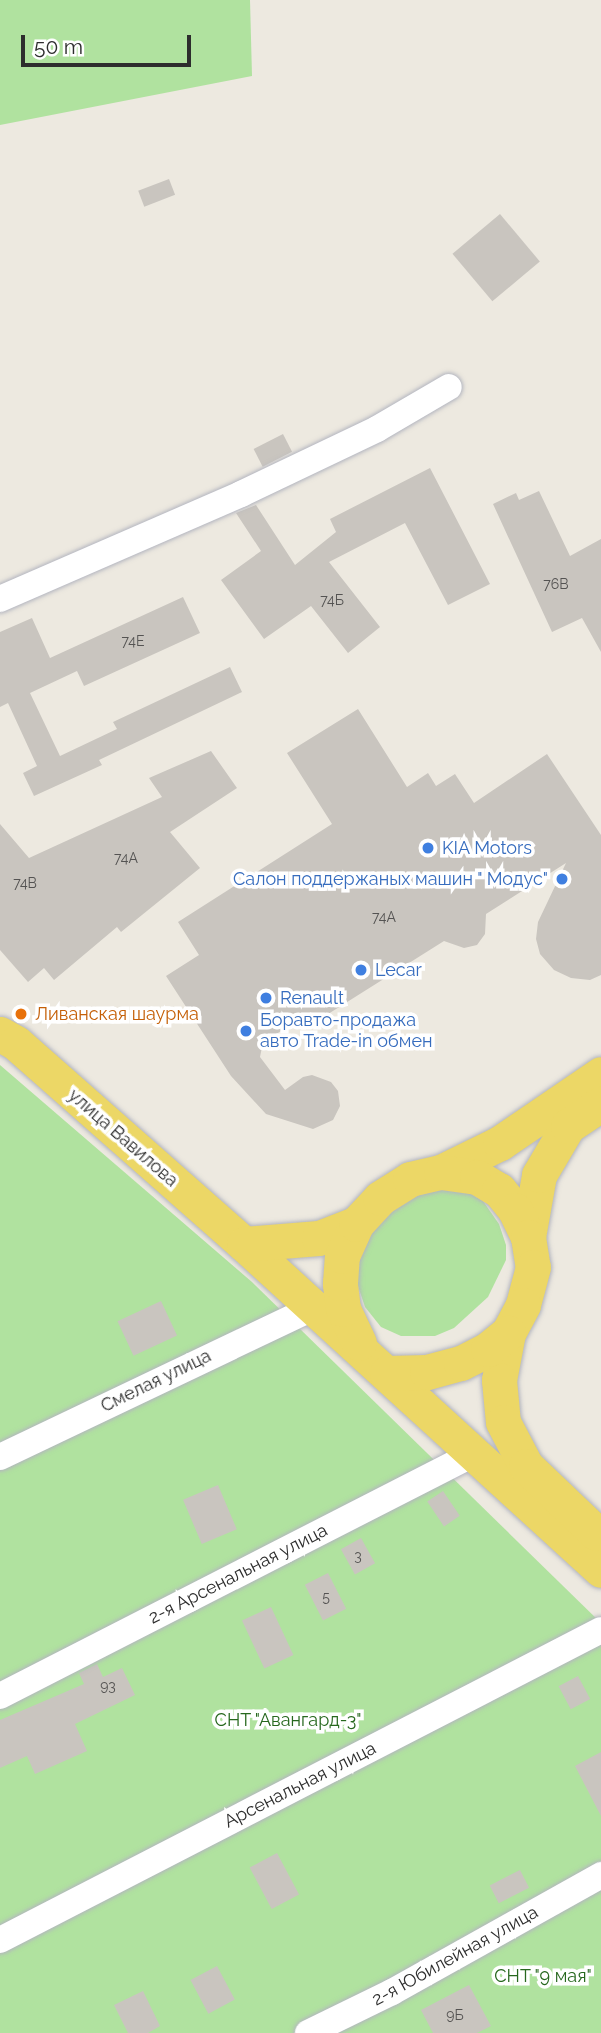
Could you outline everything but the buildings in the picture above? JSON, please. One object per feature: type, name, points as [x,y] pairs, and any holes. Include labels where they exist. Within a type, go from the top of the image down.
[{"type":"main road","name":"улица Вавилова","points":[[1,1035],[16,1043],[244,1244],[601,1570]]},
{"type":"main road","points":[[441,1172],[500,1143],[601,1074]]},
{"type":"main road","points":[[528,1237],[539,1175],[568,1126],[601,1104]]},
{"type":"main road","name":"улица Вавилова","points":[[508,1333],[488,1349],[461,1363],[427,1372],[376,1362],[343,1309],[340,1283],[342,1256],[356,1224],[380,1198],[410,1179],[441,1172],[477,1177],[499,1190],[515,1210],[528,1237],[533,1267],[523,1305],[508,1333],[499,1380],[503,1422],[526,1466],[601,1537]]},
{"type":"main road","name":"улица Вавилова","points":[[244,1244],[319,1238],[356,1224]]},
{"type":"street","points":[[0,599],[241,494],[377,429],[449,387]]},
{"type":"street","name":"Смелая улица","points":[[0,1457],[314,1307]]},
{"type":"street","name":"2-я Арсенальная улица","points":[[0,1696],[475,1453]]},
{"type":"street","name":"Арсенальная улица","points":[[0,1940],[601,1630]]},
{"type":"street","name":"2-я Юбилейная улица","points":[[308,2033],[392,1992],[601,1875]]},
{"type":"green space","points":[[0,0],[250,0],[252,76],[0,125]]},
{"type":"green space","name":"СНТ \"Авангард-3\"","points":[[0,1065],[252,1282],[601,1623],[601,2033],[0,2033]]},
{"type":"green space","points":[[442,1189],[466,1191],[483,1201],[499,1224],[506,1245],[506,1260],[488,1297],[454,1328],[435,1336],[401,1336],[381,1327],[365,1307],[358,1286],[358,1261],[368,1236],[387,1215],[413,1197]]},
{"type":"place","name":"KIA Motors","points":[[428,848]]},
{"type":"place","name":"Салон поддержаных машин \" Модус\"","points":[[562,879]]},
{"type":"place","name":"Lecar","points":[[361,970]]},
{"type":"place","name":"Renault","points":[[266,998]]},
{"type":"place","name":"Ливанская шаурма","points":[[21,1014]]},
{"type":"place","name":"Боравто-продажа авто Trade-in обмен","points":[[246,1031]]},
{"type":"park label","name":"СНТ \"9 мая\"","points":[[543,1976]]}]
